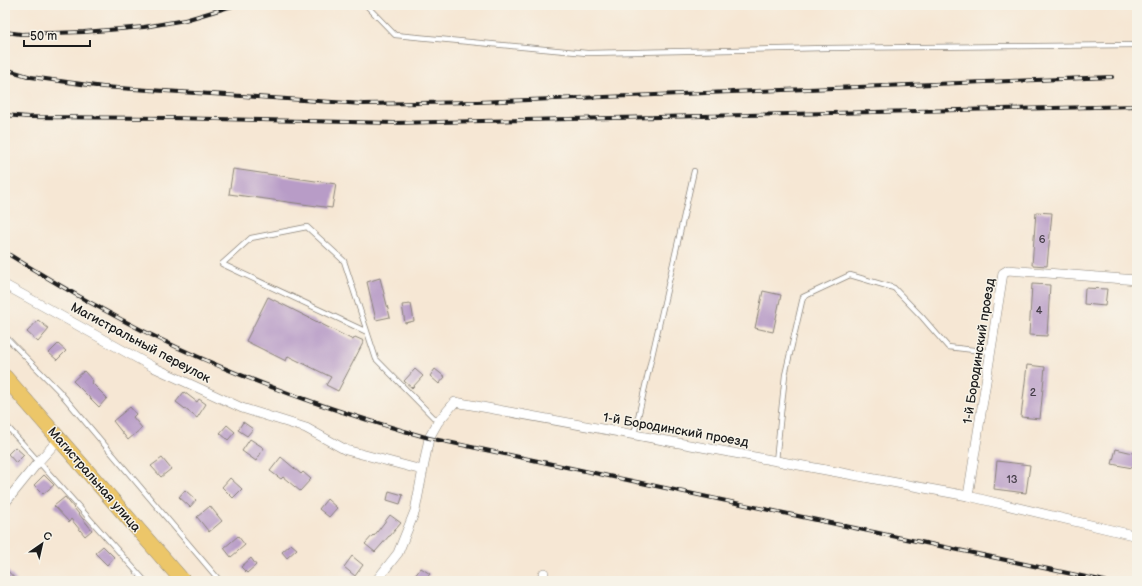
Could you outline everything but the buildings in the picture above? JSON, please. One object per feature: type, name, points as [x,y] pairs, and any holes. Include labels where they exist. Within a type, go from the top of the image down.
[{"type":"main road","name":"Магистральная улица","points":[[5,377],[184,581]]},
{"type":"street","name":"1-й Бородинский проезд","points":[[968,496],[1003,273],[1008,270],[1137,280]]},
{"type":"street","name":"Магистральный переулок","points":[[5,285],[153,367],[242,408],[306,428],[346,450],[422,470]]},
{"type":"street","name":"1-й Бородинский проезд","points":[[422,470],[428,443],[438,422],[455,402],[968,496],[1137,536]]},
{"type":"street","points":[[5,503],[60,438]]},
{"type":"street","points":[[376,581],[398,553],[415,511],[422,470]]},
{"type":"lane","points":[[366,5],[395,35],[587,53],[826,48],[1137,45]]},
{"type":"lane","points":[[634,435],[694,170]]},
{"type":"lane","points":[[367,332],[222,264],[251,238],[307,227],[344,261],[376,359],[438,422]]},
{"type":"lane","points":[[776,461],[785,375],[803,298],[850,275],[857,277],[894,288],[948,347],[991,352]]},
{"type":"lane","points":[[5,336],[59,391],[220,581]]},
{"type":"lane","points":[[5,424],[145,581]]},
{"type":"railway","points":[[5,32],[21,34],[84,32],[144,27],[185,20],[236,5]]},
{"type":"railway","points":[[5,69],[31,77],[103,87],[363,104],[477,102],[1112,77]]},
{"type":"railway","points":[[5,115],[28,117],[170,118],[394,123],[1137,106]]},
{"type":"railway","points":[[5,252],[91,303],[182,350],[263,384],[387,426],[429,438],[1105,581]]}]
